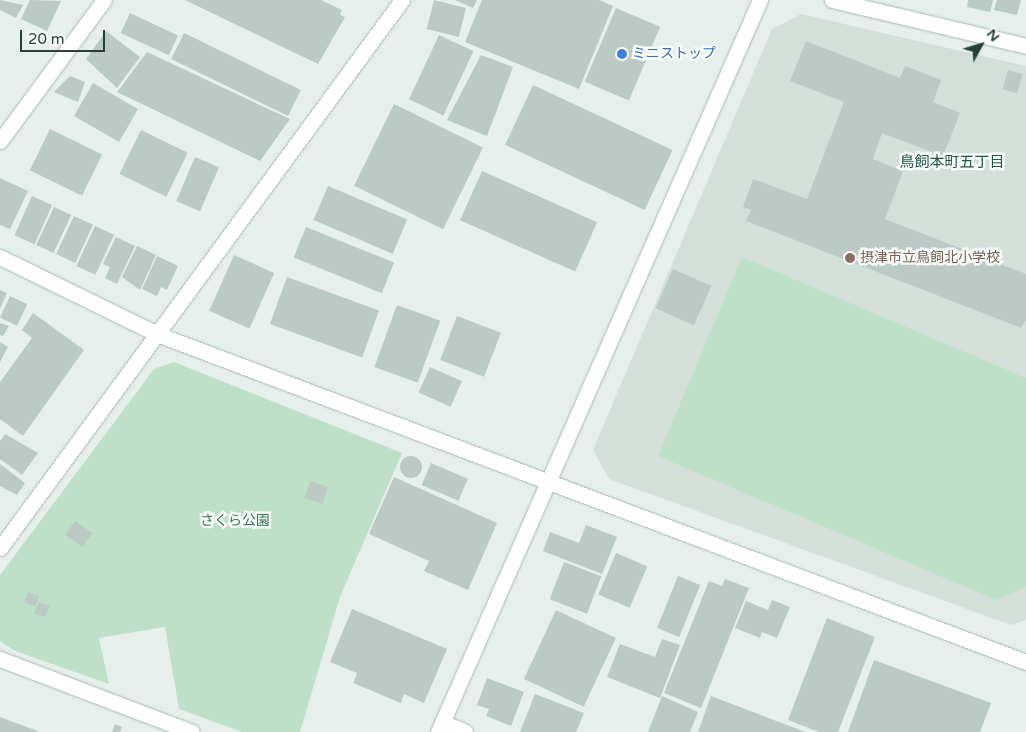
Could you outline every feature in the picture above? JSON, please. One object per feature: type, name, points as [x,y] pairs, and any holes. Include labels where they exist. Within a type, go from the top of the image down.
[{"type":"street","points":[[2,541],[157,334],[402,0]]},
{"type":"street","points":[[465,732],[440,727],[760,0]]},
{"type":"street","points":[[832,0],[1026,46]]},
{"type":"street","points":[[0,141],[97,2]]},
{"type":"street","points":[[0,257],[157,334],[1026,662]]},
{"type":"street","points":[[0,659],[192,732]]},
{"type":"shaded area","name":"摂津市立鳥飼北小学校","points":[[801,14],[1026,66],[1026,620],[1011,625],[609,479],[593,450],[772,29]]},
{"type":"green space","points":[[742,257],[1026,378],[1026,587],[996,600],[658,456]]},
{"type":"green space","name":"さくら公園","points":[[174,362],[402,453],[340,597],[300,732],[242,732],[179,709],[165,627],[99,638],[109,684],[15,651],[0,641],[0,575],[154,369]]},
{"type":"building","points":[[0,0],[23,5],[16,18],[0,10]]},
{"type":"building","points":[[30,0],[61,1],[47,31],[21,19]]},
{"type":"building","points":[[185,0],[321,0],[342,10],[340,15],[345,17],[318,64]]},
{"type":"building","points":[[434,0],[466,8],[459,37],[427,29]]},
{"type":"building","points":[[455,0],[477,0],[473,8]]},
{"type":"building","points":[[482,0],[599,0],[613,6],[579,89],[465,42]]},
{"type":"building","points":[[968,0],[993,0],[990,12],[967,7]]},
{"type":"building","points":[[997,0],[1021,0],[1017,15],[994,10]]},
{"type":"building","name":"ミニストップ","points":[[616,8],[660,27],[629,100],[585,82]]},
{"type":"building","points":[[130,13],[178,35],[169,55],[121,33]]},
{"type":"building","points":[[106,31],[140,57],[117,88],[86,59]]},
{"type":"building","points":[[184,33],[301,90],[288,116],[171,59]]},
{"type":"building","points":[[439,35],[473,51],[443,115],[409,99]]},
{"type":"building","points":[[806,41],[900,78],[905,66],[941,80],[933,102],[960,113],[943,156],[882,133],[873,159],[903,171],[885,219],[1026,274],[1026,320],[1021,328],[746,221],[751,210],[743,207],[753,179],[807,199],[844,102],[790,81]]},
{"type":"building","points":[[147,52],[290,119],[260,161],[117,92]]},
{"type":"building","points":[[481,55],[513,67],[487,136],[447,120]]},
{"type":"building","points":[[1008,70],[1022,74],[1017,93],[1002,89]]},
{"type":"building","points":[[70,76],[85,82],[78,102],[54,92]]},
{"type":"building","points":[[93,83],[138,109],[119,142],[74,116]]},
{"type":"building","points":[[533,85],[673,150],[645,210],[505,145]]},
{"type":"building","points":[[394,104],[483,147],[443,229],[354,186]]},
{"type":"building","points":[[50,129],[102,154],[82,196],[30,170]]},
{"type":"building","points":[[141,130],[188,153],[166,197],[120,174]]},
{"type":"building","points":[[195,157],[219,167],[200,211],[176,201]]},
{"type":"building","points":[[482,171],[597,222],[575,272],[460,220]]},
{"type":"building","points":[[0,178],[28,191],[10,229],[0,225]]},
{"type":"building","points":[[328,186],[407,220],[393,254],[314,220]]},
{"type":"building","points":[[32,196],[52,205],[35,244],[15,235]]},
{"type":"building","points":[[54,207],[71,215],[53,253],[36,245]]},
{"type":"building","points":[[74,216],[93,225],[75,263],[56,254]]},
{"type":"building","points":[[95,226],[114,235],[95,275],[76,266]]},
{"type":"building","points":[[306,227],[394,263],[382,293],[294,258]]},
{"type":"building","points":[[116,237],[135,246],[117,284],[105,278],[110,267],[103,264]]},
{"type":"building","points":[[137,246],[156,255],[140,290],[122,277]]},
{"type":"building","points":[[234,255],[274,273],[249,329],[209,311]]},
{"type":"building","points":[[157,256],[178,266],[167,290],[161,287],[157,296],[142,289]]},
{"type":"building","points":[[673,269],[711,286],[694,325],[656,308]]},
{"type":"building","points":[[287,277],[379,311],[362,358],[270,324]]},
{"type":"building","points":[[0,290],[7,293],[0,309]]},
{"type":"building","points":[[10,296],[27,304],[17,326],[0,318]]},
{"type":"building","points":[[397,305],[440,321],[418,383],[374,367]]},
{"type":"building","points":[[33,313],[84,350],[23,436],[0,419],[0,382],[32,338],[22,330]]},
{"type":"building","points":[[457,316],[501,333],[484,377],[440,360]]},
{"type":"building","points":[[0,323],[9,326],[3,336],[0,335]]},
{"type":"building","points":[[0,342],[8,347],[0,362]]},
{"type":"building","points":[[430,367],[462,381],[451,407],[419,393]]},
{"type":"building","points":[[5,434],[38,453],[22,475],[0,459],[0,441]]},
{"type":"building","points":[[411,456],[419,459],[422,467],[419,475],[411,478],[403,475],[400,467],[403,459]]},
{"type":"building","points":[[431,463],[468,479],[458,501],[422,485]]},
{"type":"building","points":[[0,464],[25,483],[17,495],[0,486]]},
{"type":"building","points":[[394,477],[497,523],[468,590],[424,571],[429,561],[369,534]]},
{"type":"building","points":[[310,481],[328,487],[323,504],[304,498]]},
{"type":"building","points":[[75,521],[92,533],[82,547],[65,535]]},
{"type":"building","points":[[586,525],[617,537],[602,574],[543,551],[550,532],[579,543]]},
{"type":"building","points":[[616,553],[647,566],[630,608],[598,594]]},
{"type":"building","points":[[564,562],[601,576],[587,614],[550,599]]},
{"type":"building","points":[[678,576],[700,585],[679,637],[657,628]]},
{"type":"building","points":[[725,579],[749,588],[701,708],[664,693],[709,581],[722,586]]},
{"type":"building","points":[[28,592],[39,596],[36,606],[24,602]]},
{"type":"building","points":[[772,600],[790,607],[777,638],[762,632],[760,638],[735,628],[746,601],[768,610]]},
{"type":"building","points":[[39,602],[50,606],[45,617],[34,613]]},
{"type":"building","points":[[352,609],[447,649],[424,703],[404,694],[401,703],[353,683],[357,673],[330,662]]},
{"type":"building","points":[[556,610],[616,638],[584,707],[524,679]]},
{"type":"building","points":[[827,618],[875,637],[838,732],[819,732],[788,720]]},
{"type":"building","points":[[662,639],[680,645],[660,698],[607,677],[620,644],[655,657]]},
{"type":"building","points":[[874,660],[991,703],[980,732],[848,732]]},
{"type":"building","points":[[487,678],[524,692],[511,726],[486,716],[489,709],[477,705]]},
{"type":"building","points":[[535,694],[584,713],[576,732],[520,732]]},
{"type":"building","points":[[662,696],[698,712],[690,732],[648,732]]},
{"type":"building","points":[[711,696],[805,732],[698,732]]},
{"type":"building","points":[[0,717],[40,732],[0,732]]},
{"type":"building","points":[[115,724],[122,727],[120,732],[112,732]]},
{"type":"place","name":"ミニストップ","points":[[622,54]]},
{"type":"place","name":"摂津市立鳥飼北小学校","points":[[850,258]]},
{"type":"district","name":"鳥飼本町五丁目","points":[[952,163]]}]
